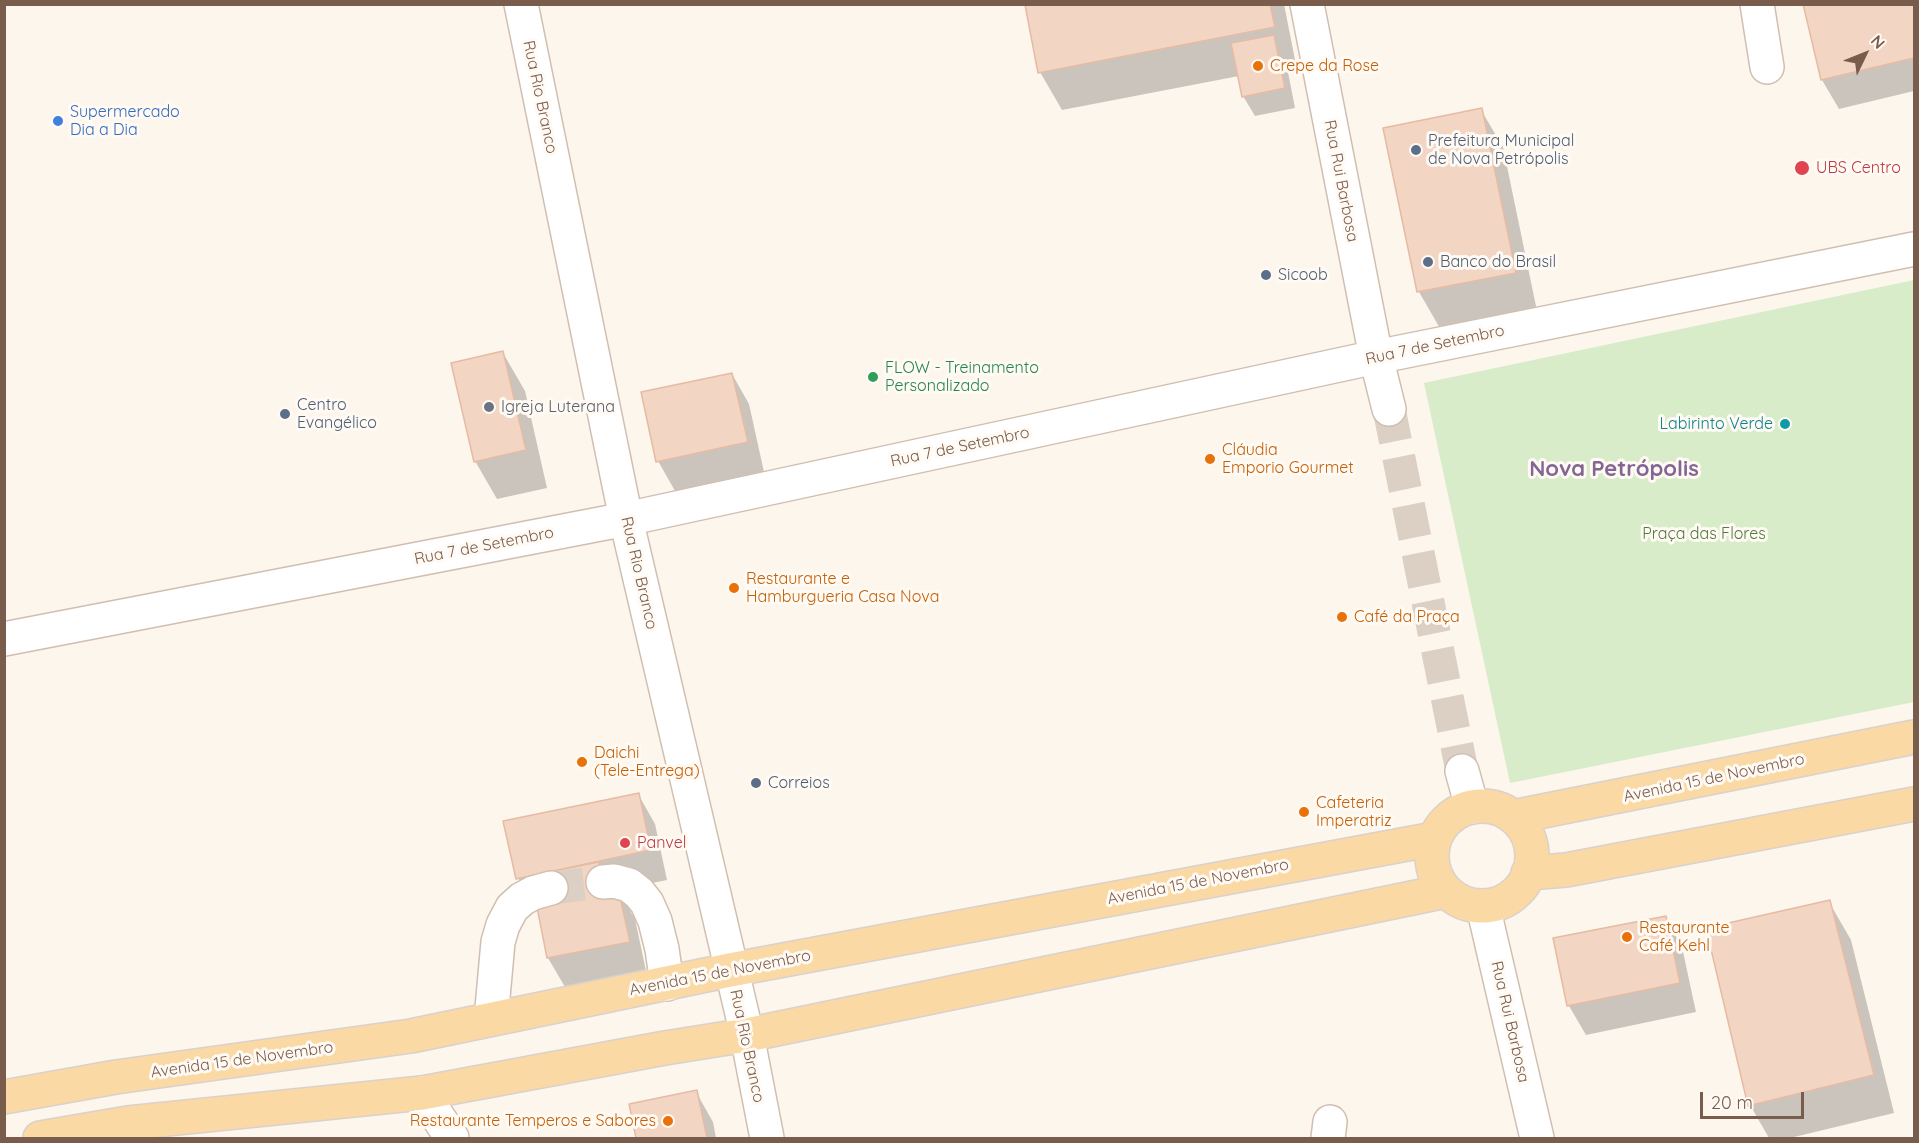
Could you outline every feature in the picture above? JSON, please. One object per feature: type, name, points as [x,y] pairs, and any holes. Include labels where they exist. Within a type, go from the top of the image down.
[{"type":"main road","name":"Avenida 15 de Novembro","points":[[1513,817],[1914,737]]},
{"type":"main road","points":[[1528,873],[1566,870],[1914,804]]},
{"type":"main road","points":[[1487,806],[1513,817],[1523,829],[1532,858],[1521,886],[1511,897],[1498,904],[1483,906],[1457,899],[1446,891],[1433,867],[1432,853],[1434,839],[1443,824],[1456,813],[1472,807],[1487,806]]},
{"type":"main road","name":"Avenida 15 de Novembro","points":[[4,1097],[116,1077],[411,1036],[730,970],[1434,839]]},
{"type":"main road","points":[[40,1138],[128,1122],[422,1093],[747,1035],[1446,891]]},
{"type":"street","name":"Rua Rio Branco","points":[[521,4],[626,519],[747,1035],[767,1138]]},
{"type":"street","name":"Rua Rui Barbosa","points":[[1307,4],[1376,357],[1389,409]]},
{"type":"street","points":[[1757,4],[1767,67]]},
{"type":"street","name":"Rua 7 de Setembro","points":[[4,639],[626,519],[1376,357],[1914,249]]},
{"type":"street","points":[[1462,771],[1472,807]]},
{"type":"street","points":[[603,882],[614,881],[628,885],[647,903],[655,921],[662,949],[667,984]]},
{"type":"street","points":[[490,1019],[498,942],[503,925],[512,908],[522,899],[551,888]]},
{"type":"street","name":"Rua Rui Barbosa","points":[[1483,906],[1537,1138]]},
{"type":"street","points":[[422,1093],[452,1138]]},
{"type":"green space","name":"Praça das Flores","points":[[1914,280],[1914,702],[1510,783],[1424,383]]},
{"type":"building","points":[[1270,4],[1275,27],[1038,73],[1025,5]]},
{"type":"building","points":[[1803,4],[1914,4],[1914,58],[1821,80]]},
{"type":"building","name":"Crepe da Rose","points":[[1274,35],[1285,88],[1242,97],[1231,43]]},
{"type":"building","points":[[1482,108],[1516,273],[1417,292],[1383,128]]},
{"type":"building","name":"Igreja Luterana","points":[[503,351],[526,450],[474,462],[451,363]]},
{"type":"building","points":[[732,373],[748,442],[656,462],[641,392]]},
{"type":"building","points":[[639,793],[651,850],[516,879],[503,821]]},
{"type":"building","points":[[599,862],[604,889],[618,888],[630,942],[547,958],[536,902],[548,872]]},
{"type":"building","points":[[1830,900],[1874,1075],[1748,1106],[1706,928]]},
{"type":"building","points":[[1666,916],[1680,983],[1567,1006],[1553,938]]},
{"type":"building","name":"Restaurante Temperos e Sabores","points":[[697,1090],[707,1138],[636,1138],[629,1104]]},
{"type":"tunnel","points":[[1389,409],[1462,771]]},
{"type":"tunnel","points":[[551,888],[603,882]]},
{"type":"place","name":"Crepe da Rose","points":[[1258,66]]},
{"type":"place","name":"Supermercado Dia a Dia","points":[[58,121]]},
{"type":"place","name":"Prefeitura Municipal de Nova Petrópolis","points":[[1416,150]]},
{"type":"place","name":"UBS Centro","points":[[1802,168]]},
{"type":"place","name":"Banco do Brasil","points":[[1428,262]]},
{"type":"place","name":"Sicoob","points":[[1266,275]]},
{"type":"place","name":"FLOW - Treinamento Personalizado","points":[[873,377]]},
{"type":"place","name":"Igreja Luterana","points":[[489,407]]},
{"type":"place","name":"Centro Evangélico","points":[[285,414]]},
{"type":"place","name":"Labirinto Verde","points":[[1785,424]]},
{"type":"place","name":"Cláudia Emporio Gourmet","points":[[1210,459]]},
{"type":"place","name":"Restaurante e Hamburgueria Casa Nova","points":[[734,588]]},
{"type":"place","name":"Café da Praça","points":[[1342,617]]},
{"type":"place","name":"Daichi (Tele-Entrega)","points":[[582,762]]},
{"type":"place","name":"Correios","points":[[756,783]]},
{"type":"place","name":"Cafeteria Imperatriz","points":[[1304,812]]},
{"type":"place","name":"Panvel","points":[[625,843]]},
{"type":"place","name":"Restaurante Café Kehl","points":[[1627,937]]},
{"type":"place","name":"Restaurante Temperos e Sabores","points":[[668,1121]]},
{"type":"district","name":"Nova Petrópolis","points":[[1614,469]]}]
